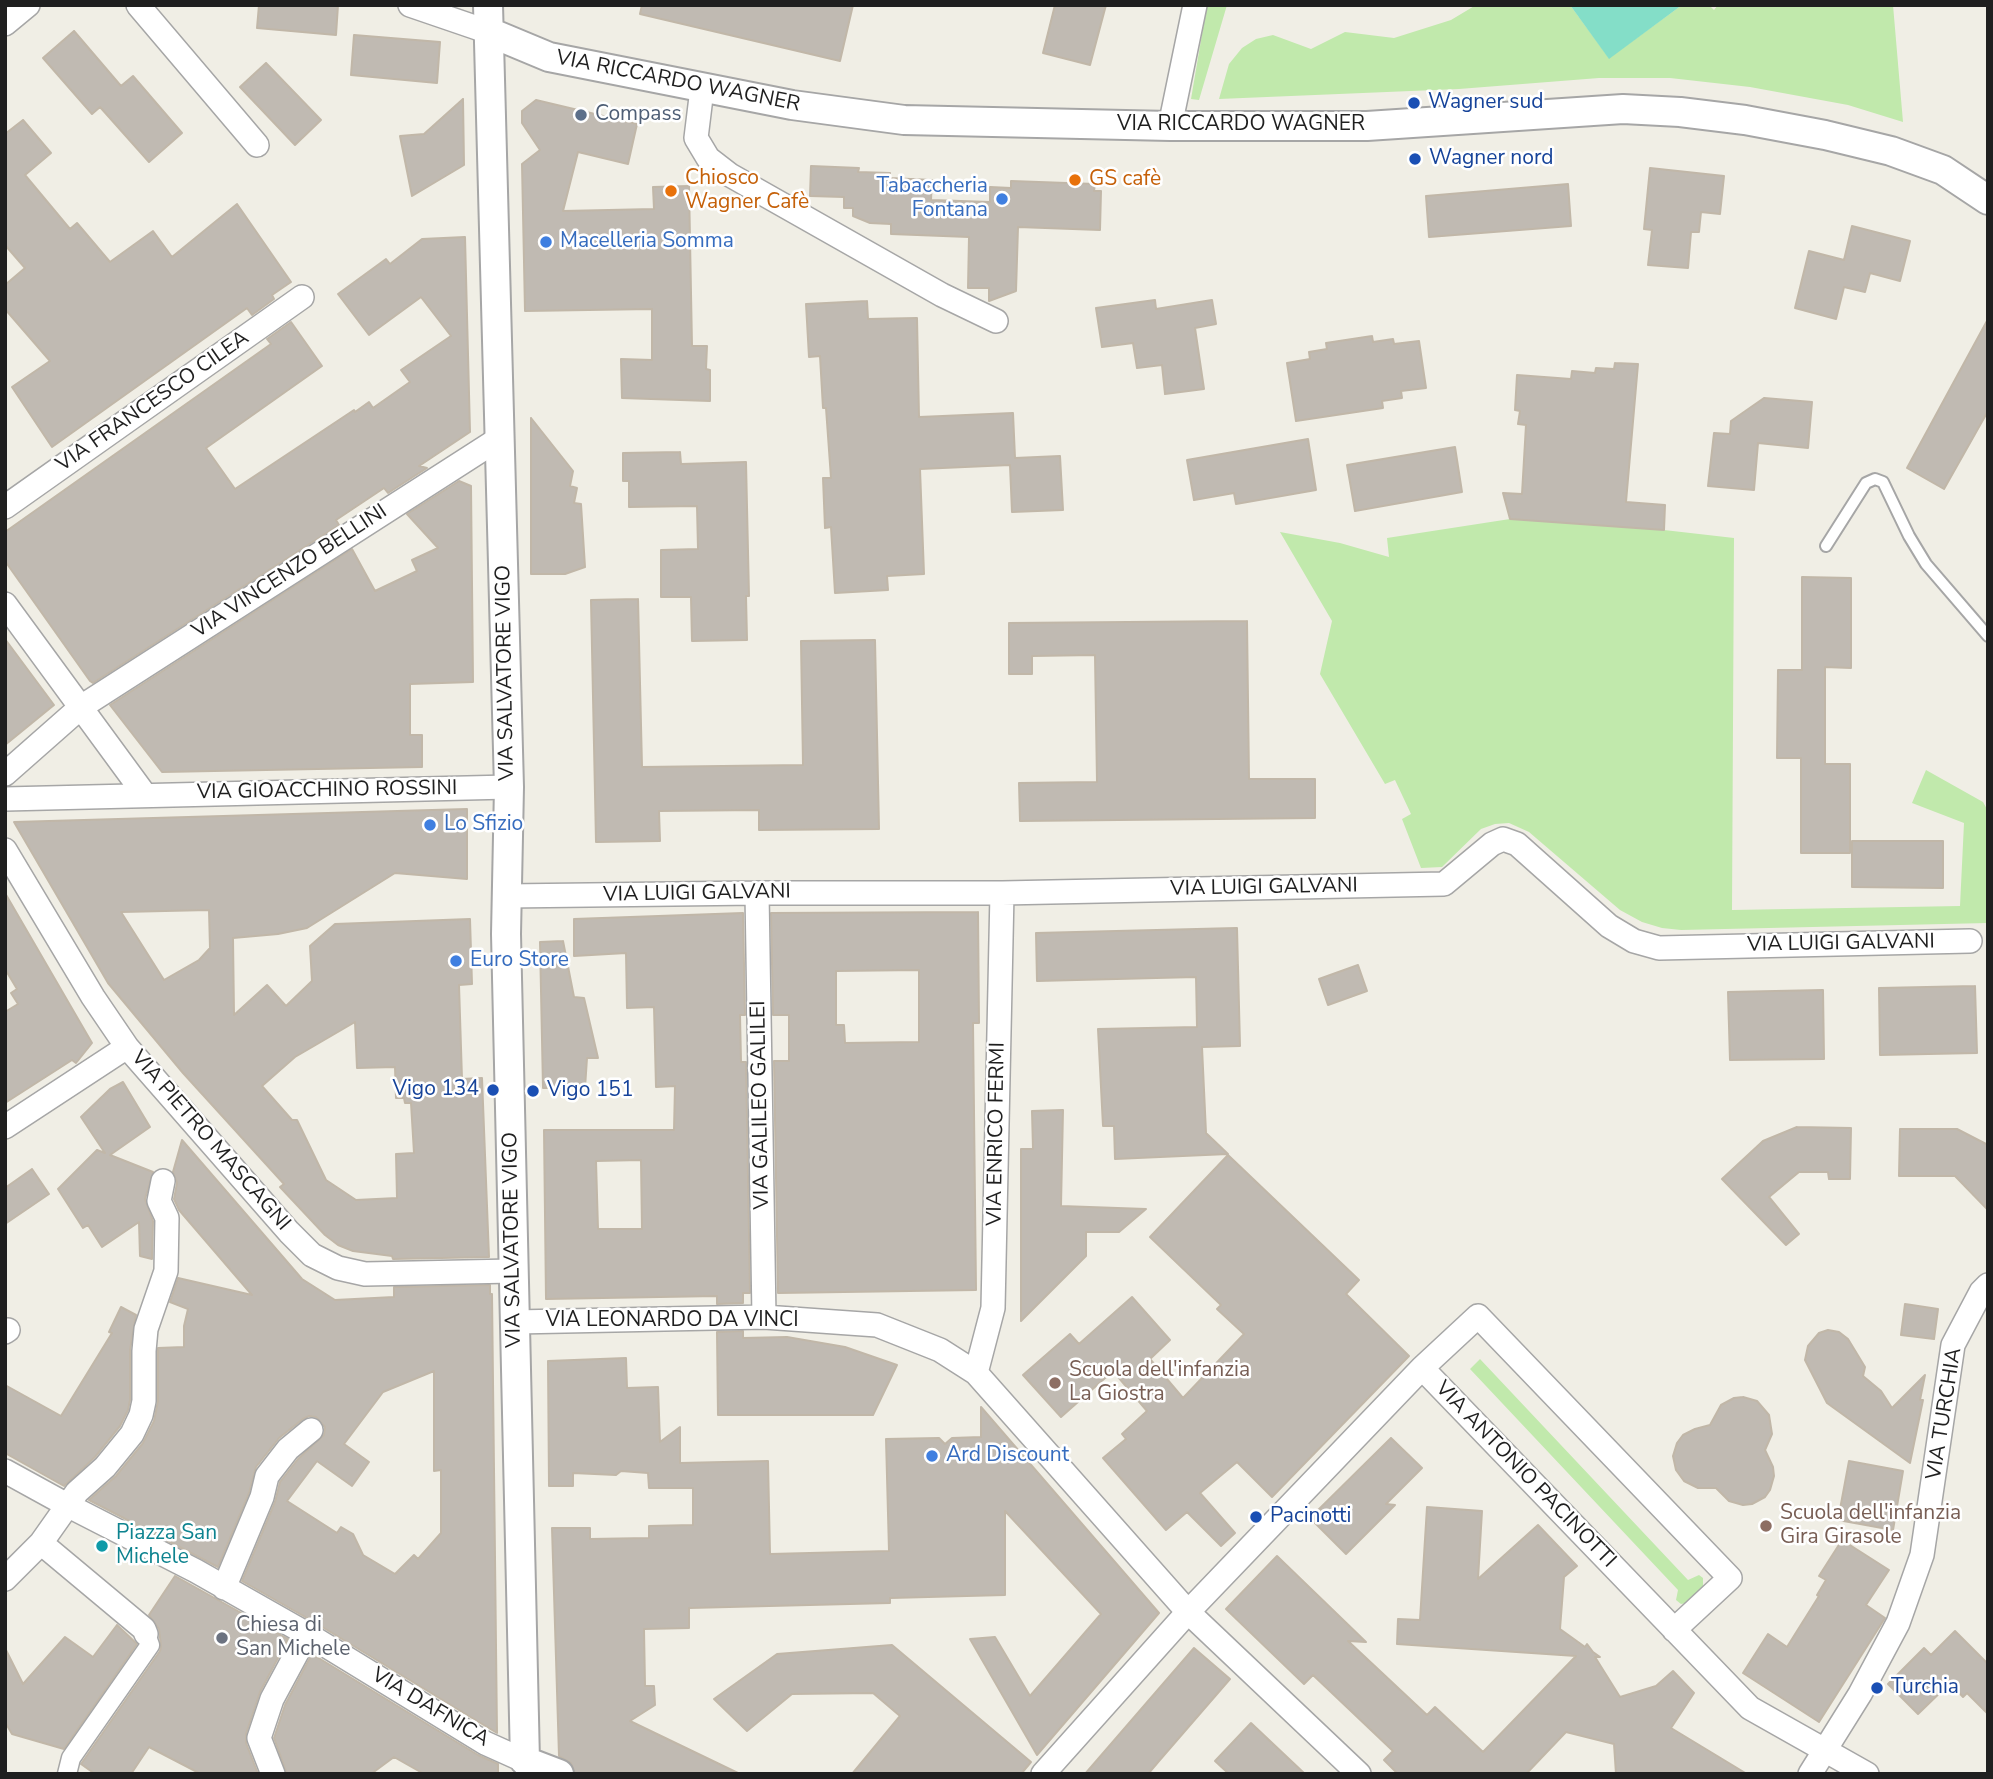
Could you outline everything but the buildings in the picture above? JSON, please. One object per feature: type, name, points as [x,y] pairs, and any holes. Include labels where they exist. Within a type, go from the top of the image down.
[{"type":"street","points":[[5,24],[28,5]]},
{"type":"street","points":[[138,5],[257,145]]},
{"type":"street","points":[[410,5],[489,19]]},
{"type":"street","points":[[1170,126],[1195,5]]},
{"type":"street","name":"VIA RICCARDO WAGNER","points":[[489,19],[549,57],[702,89],[904,121],[1170,126],[1367,126],[1623,109],[1680,111],[1772,125],[1891,151],[1943,170],[1988,200]]},
{"type":"street","name":"VIA SALVATORE VIGO","points":[[489,19],[509,787],[506,896],[526,1761]]},
{"type":"street","points":[[702,89],[696,138],[708,158],[730,175],[942,295],[996,321]]},
{"type":"street","name":"VIA FRANCESCO CILEA","points":[[5,507],[302,297]]},
{"type":"street","name":"VIA VINCENZO BELLINI","points":[[5,774],[81,707],[500,438]]},
{"type":"street","points":[[5,604],[145,795]]},
{"type":"street","name":"VIA GIOACCHINO ROSSINI","points":[[5,799],[509,787]]},
{"type":"street","name":"VIA LUIGI GALVANI","points":[[506,896],[1002,893],[1444,884],[1492,844],[1503,839],[1517,844],[1609,926],[1634,941],[1659,948],[1970,941]]},
{"type":"street","name":"VIA PIETRO MASCAGNI","points":[[5,850],[93,997],[127,1047],[312,1255],[338,1268],[365,1274],[513,1271]]},
{"type":"street","name":"VIA GALILEO GALILEI","points":[[758,893],[764,1317]]},
{"type":"street","name":"VIA ENRICO FERMI","points":[[976,1373],[993,1308],[1002,893]]},
{"type":"street","points":[[5,1127],[127,1047]]},
{"type":"street","points":[[5,1579],[38,1547],[72,1499],[105,1467],[132,1434],[141,1415],[144,1401],[146,1329],[166,1271],[167,1218],[159,1200],[163,1181]]},
{"type":"street","name":"VIA TURCHIA","points":[[1810,1774],[1860,1694],[1898,1623],[1922,1555],[1953,1345],[1981,1292],[1988,1285]]},
{"type":"street","points":[[1422,1368],[1478,1315],[1730,1578],[1674,1630]]},
{"type":"street","name":"VIA LEONARDO DA VINCI","points":[[515,1322],[764,1317],[877,1325],[940,1350],[976,1373],[1188,1612],[1359,1774]]},
{"type":"street","name":"VIA ANTONIO PACINOTTI","points":[[1043,1774],[1188,1612],[1422,1368],[1750,1709],[1867,1774]]},
{"type":"street","points":[[224,1588],[262,1497],[267,1476],[288,1449],[311,1430]]},
{"type":"street","name":"VIA DAFNICA","points":[[5,1471],[72,1499],[307,1634],[485,1743],[559,1774]]},
{"type":"street","points":[[38,1547],[144,1629],[150,1645],[71,1758],[67,1774]]},
{"type":"street","points":[[273,1774],[259,1738],[272,1699],[307,1634]]},
{"type":"lane","points":[[1826,546],[1866,483],[1875,479],[1884,482],[1909,536],[1926,564],[1988,636]]},
{"type":"green space","points":[[1207,5],[1227,5],[1199,100],[1191,99]]},
{"type":"green space","points":[[1476,5],[1570,5],[1609,58],[1682,5],[1709,5],[1714,10],[1718,5],[1893,5],[1903,122],[1848,105],[1750,87],[1670,78],[1599,78],[1459,89],[1219,99],[1229,64],[1242,48],[1256,39],[1273,35],[1311,49],[1345,32],[1394,38],[1451,20]]},
{"type":"green space","points":[[1570,5],[1682,5],[1609,59]]},
{"type":"green space","points":[[1510,519],[1734,538],[1732,910],[1960,906],[1964,823],[1912,803],[1926,770],[1983,802],[1988,811],[1988,923],[1681,930],[1662,928],[1642,922],[1620,910],[1529,832],[1509,823],[1481,829],[1442,867],[1421,868],[1402,819],[1411,814],[1395,780],[1385,784],[1320,674],[1332,621],[1280,532],[1340,543],[1389,557],[1387,538]]},
{"type":"green space","points":[[1480,1359],[1688,1580],[1699,1575],[1703,1578],[1703,1586],[1686,1603],[1681,1604],[1676,1600],[1678,1590],[1470,1369]]},
{"type":"place","name":"Wagner sud","points":[[1414,103]]},
{"type":"place","name":"Compass","points":[[581,115]]},
{"type":"place","name":"Wagner nord","points":[[1415,159]]},
{"type":"place","name":"GS cafè","points":[[1075,180]]},
{"type":"place","name":"Chiosco Wagner Cafè","points":[[671,191]]},
{"type":"place","name":"Tabaccheria Fontana","points":[[1002,199]]},
{"type":"place","name":"Macelleria Somma","points":[[546,242]]},
{"type":"place","name":"Lo Sfizio","points":[[430,825]]},
{"type":"place","name":"Euro Store","points":[[456,961]]},
{"type":"place","name":"Vigo 134","points":[[493,1090]]},
{"type":"place","name":"Vigo 151","points":[[533,1091]]},
{"type":"place","name":"Scuola dell'infanzia La Giostra","points":[[1055,1383]]},
{"type":"place","name":"Ard Discount","points":[[932,1456]]},
{"type":"place","name":"Pacinotti","points":[[1256,1517]]},
{"type":"place","name":"Scuola dell'infanzia Gira Girasole","points":[[1766,1526]]},
{"type":"place","name":"Piazza San Michele","points":[[102,1546]]},
{"type":"place","name":"Chiesa di San Michele","points":[[222,1638]]},
{"type":"place","name":"Turchia","points":[[1877,1688]]}]
